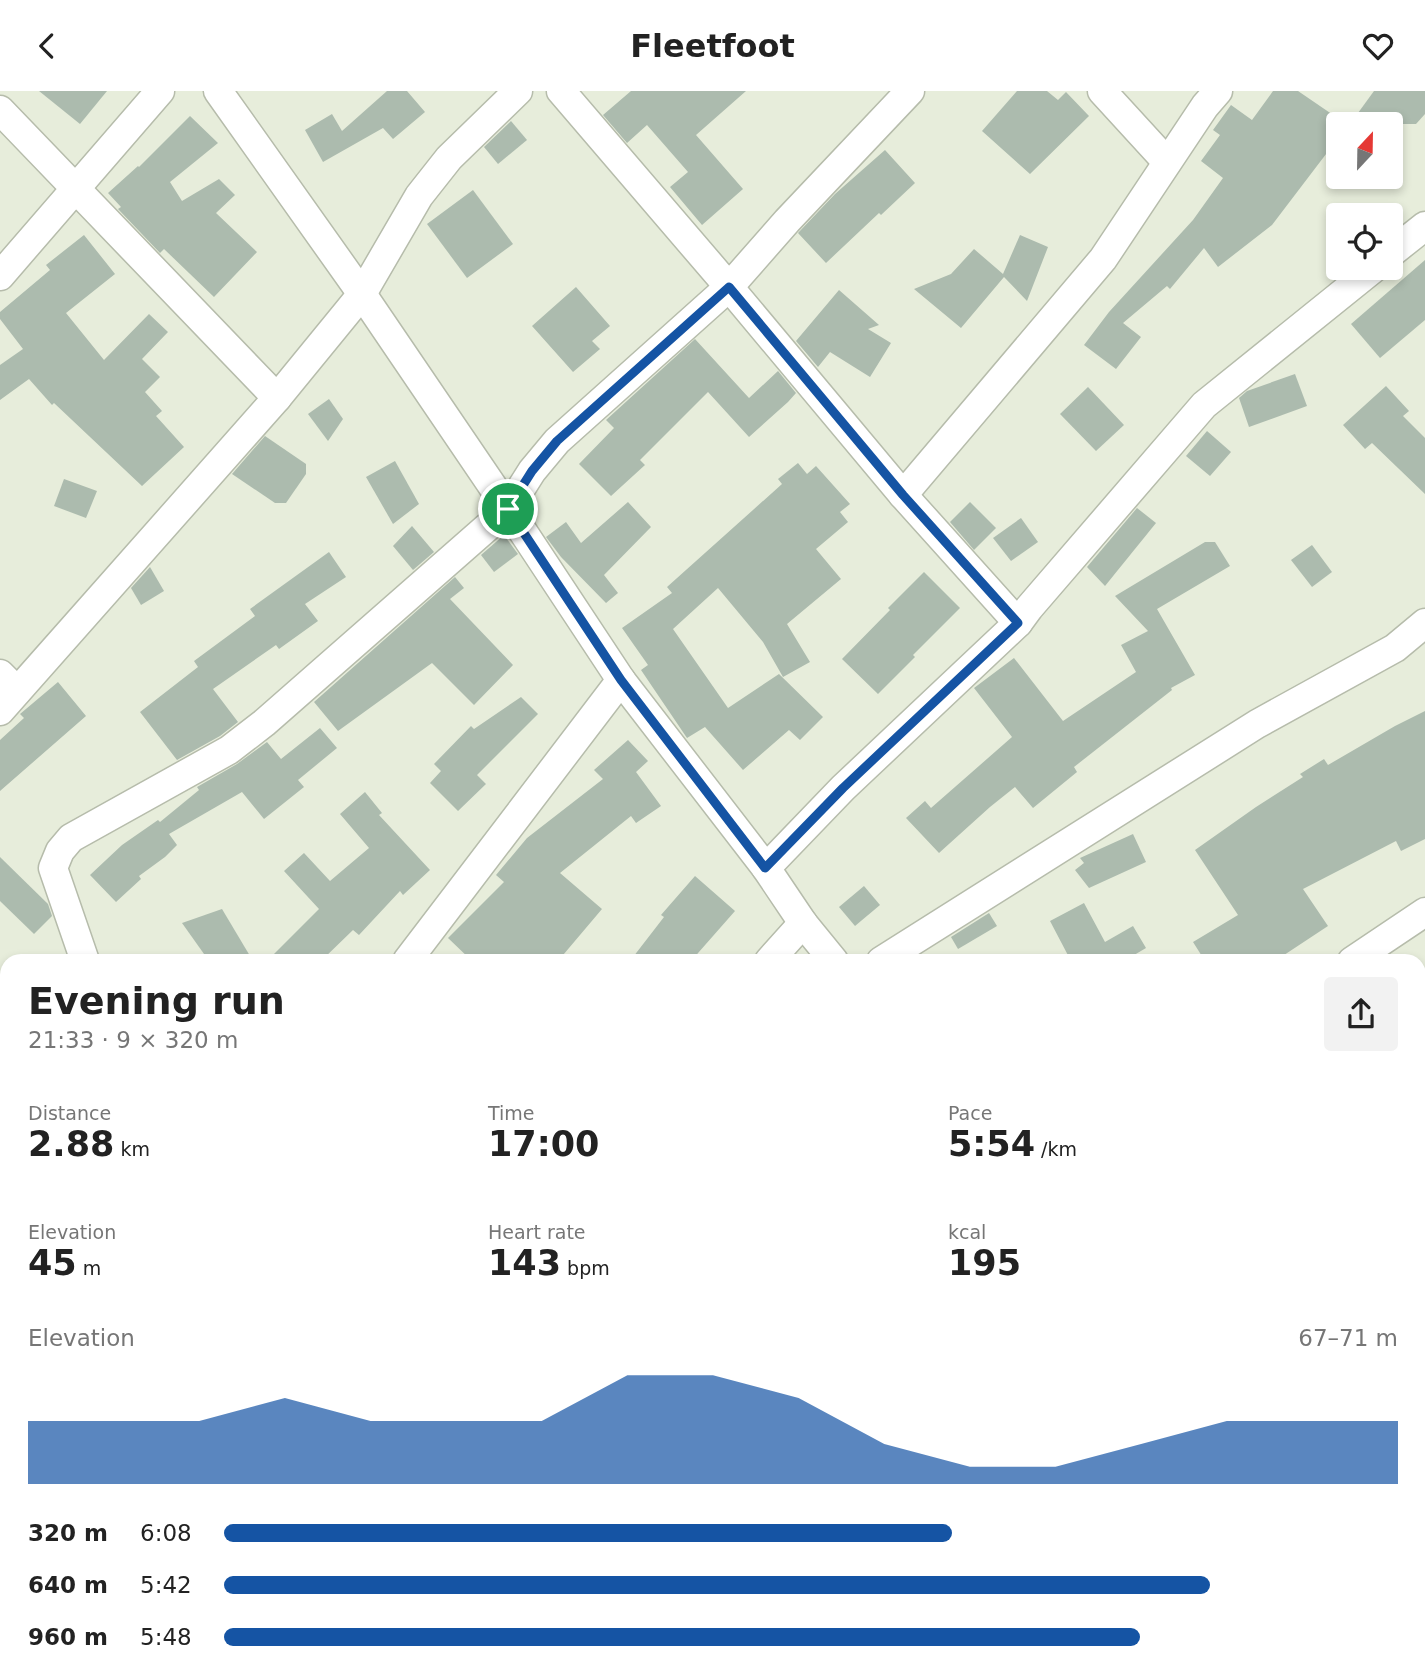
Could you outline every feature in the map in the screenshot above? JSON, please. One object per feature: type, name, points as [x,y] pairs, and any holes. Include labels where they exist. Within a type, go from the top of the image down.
[{"type":"street","points":[[0,276],[160,91]]},
{"type":"street","points":[[218,91],[362,295],[621,680],[828,954]]},
{"type":"street","points":[[6,692],[277,398],[362,295],[418,195],[449,158],[518,91]]},
{"type":"street","points":[[561,91],[903,495],[1018,623]]},
{"type":"street","points":[[83,954],[53,868],[60,851],[71,838],[229,750],[264,723],[508,509],[532,471],[557,441],[729,287],[787,221],[910,91]]},
{"type":"street","points":[[1101,91],[1167,162]]},
{"type":"street","points":[[903,495],[1103,259],[1205,106],[1218,91]]},
{"type":"street","points":[[0,110],[277,398]]},
{"type":"street","points":[[1403,243],[1425,226]]},
{"type":"street","points":[[765,868],[843,788],[1018,623],[1205,405],[1359,280]]},
{"type":"street","points":[[892,954],[1257,725],[1395,648],[1425,624]]},
{"type":"street","points":[[412,954],[621,680]]},
{"type":"street","points":[[1362,954],[1425,912]]},
{"type":"street","points":[[775,954],[803,923]]},
{"type":"building","points":[[39,91],[107,91],[80,124]]},
{"type":"building","points":[[387,91],[407,91],[425,112],[393,139],[383,128],[323,162],[305,130],[332,114],[342,131]]},
{"type":"building","points":[[631,91],[746,91],[696,135],[743,189],[702,225],[670,187],[688,172],[647,125],[627,143],[603,115]]},
{"type":"building","points":[[1017,91],[1047,91],[1058,100],[1066,92],[1089,116],[1030,174],[982,131]]},
{"type":"building","points":[[1273,91],[1298,91],[1329,112],[1326,112],[1326,154],[1272,225],[1218,267],[1204,248],[1170,289],[1167,286],[1123,323],[1141,337],[1116,369],[1084,345],[1109,312],[1193,220],[1223,178],[1201,161],[1220,135],[1213,130],[1231,105],[1252,120]]},
{"type":"building","points":[[1374,91],[1425,91],[1425,114],[1416,124],[1404,124],[1404,112],[1359,112]]},
{"type":"building","points":[[190,116],[218,143],[170,182],[182,201],[219,179],[235,195],[216,213],[257,252],[214,297],[164,249],[160,253],[118,209],[121,207],[108,193],[139,167]]},
{"type":"building","points":[[511,121],[527,140],[498,164],[484,147]]},
{"type":"building","points":[[885,150],[915,183],[826,263],[798,233],[835,194]]},
{"type":"building","points":[[473,190],[513,244],[467,278],[427,224]]},
{"type":"building","points":[[84,235],[115,274],[66,313],[104,360],[149,314],[168,332],[142,359],[160,377],[145,392],[162,411],[156,416],[184,447],[142,486],[54,403],[52,405],[29,379],[0,400],[0,365],[23,349],[0,319],[0,312],[50,270],[46,265]]},
{"type":"building","points":[[1020,235],[1048,247],[1027,301],[1004,277],[961,328],[914,289],[951,274],[974,249],[1003,274]]},
{"type":"building","points":[[1425,260],[1425,320],[1380,358],[1351,324]]},
{"type":"building","points":[[576,287],[610,326],[592,341],[600,349],[573,372],[532,326]]},
{"type":"building","points":[[839,290],[879,325],[868,329],[891,343],[870,377],[830,352],[818,367],[796,341]]},
{"type":"building","points":[[695,339],[749,398],[778,371],[796,393],[749,437],[708,392],[640,460],[645,465],[611,496],[579,464],[614,428],[606,420]]},
{"type":"building","points":[[1295,374],[1307,406],[1249,427],[1239,398],[1247,391]]},
{"type":"building","points":[[1386,386],[1409,411],[1403,416],[1425,438],[1425,494],[1372,443],[1365,449],[1343,425]]},
{"type":"building","points":[[1088,387],[1124,425],[1096,451],[1060,414]]},
{"type":"building","points":[[329,399],[343,419],[328,441],[308,414]]},
{"type":"building","points":[[1207,431],[1231,452],[1210,476],[1186,456]]},
{"type":"building","points":[[265,436],[306,464],[306,474],[286,503],[275,503],[232,474]]},
{"type":"building","points":[[395,461],[419,504],[393,524],[366,477]]},
{"type":"building","points":[[798,463],[807,474],[816,466],[850,504],[840,512],[848,522],[816,549],[841,579],[787,624],[810,662],[783,677],[763,642],[718,588],[673,629],[728,708],[779,674],[823,717],[800,740],[789,730],[743,770],[705,727],[687,738],[641,670],[648,665],[622,628],[672,593],[667,587],[782,484],[778,479]]},
{"type":"building","points":[[64,479],[97,491],[86,518],[54,506]]},
{"type":"building","points":[[628,502],[651,527],[604,575],[618,593],[606,603],[561,557],[546,537],[566,522],[581,543]]},
{"type":"building","points":[[970,502],[996,528],[974,550],[950,522]]},
{"type":"building","points":[[1137,508],[1156,523],[1105,586],[1087,567]]},
{"type":"building","points":[[1021,518],[1038,542],[1011,561],[993,538]]},
{"type":"building","points":[[412,526],[434,552],[413,570],[393,546]]},
{"type":"building","points":[[504,535],[518,554],[494,572],[481,555]]},
{"type":"building","points":[[1205,542],[1215,542],[1230,566],[1157,609],[1195,675],[1171,688],[1172,690],[1074,767],[1077,772],[1033,808],[1015,787],[939,853],[906,818],[925,801],[931,808],[1012,737],[974,688],[1014,658],[1063,721],[1136,672],[1121,645],[1148,631],[1115,596]]},
{"type":"building","points":[[1312,545],[1332,572],[1312,587],[1291,560]]},
{"type":"building","points":[[329,552],[346,577],[305,604],[318,621],[279,649],[276,645],[213,689],[238,722],[220,736],[177,760],[140,712],[198,667],[194,661],[255,616],[250,609]]},
{"type":"building","points":[[150,567],[164,591],[141,605],[131,588]]},
{"type":"building","points":[[924,572],[960,608],[878,694],[842,659]]},
{"type":"building","points":[[455,577],[464,588],[450,599],[513,665],[474,705],[432,663],[338,731],[314,702]]},
{"type":"building","points":[[58,682],[86,716],[0,791],[0,740],[24,718],[20,714]]},
{"type":"building","points":[[521,697],[538,714],[477,775],[486,784],[458,811],[430,783],[441,771],[434,764],[471,726],[474,729]]},
{"type":"building","points":[[1425,711],[1425,839],[1401,851],[1396,841],[1303,889],[1328,926],[1286,954],[1201,954],[1193,942],[1238,915],[1195,850],[1303,777],[1300,774],[1324,759],[1328,765]]},
{"type":"building","points":[[320,728],[337,748],[298,780],[304,787],[264,819],[242,792],[169,834],[177,845],[139,876],[141,879],[116,902],[90,875],[122,845],[158,820],[160,822],[199,790],[197,787],[237,764],[267,742],[281,759]]},
{"type":"building","points":[[628,740],[648,761],[636,772],[661,806],[636,823],[631,816],[560,873],[602,909],[564,954],[465,954],[448,938],[504,882],[496,875],[527,838],[603,779],[594,770]]},
{"type":"building","points":[[365,792],[382,813],[379,815],[430,870],[403,895],[400,891],[359,935],[353,930],[328,954],[274,954],[319,909],[284,871],[304,853],[330,881],[369,848],[340,814]]},
{"type":"building","points":[[1133,834],[1146,862],[1089,888],[1075,870],[1084,863],[1080,858]]},
{"type":"building","points":[[0,857],[48,904],[52,916],[34,934],[0,901]]},
{"type":"building","points":[[695,876],[735,911],[697,954],[635,954],[664,917],[661,915]]},
{"type":"building","points":[[864,886],[880,905],[855,926],[839,907]]},
{"type":"building","points":[[1084,903],[1105,942],[1133,926],[1146,948],[1136,954],[1067,954],[1050,921]]},
{"type":"building","points":[[222,909],[249,954],[204,954],[182,923]]},
{"type":"building","points":[[989,913],[997,926],[958,949],[951,937]]},
{"type":"route","points":[[729,287],[903,495],[1018,623],[843,788],[765,868],[621,680],[508,509],[532,471],[557,441],[729,287]]}]
